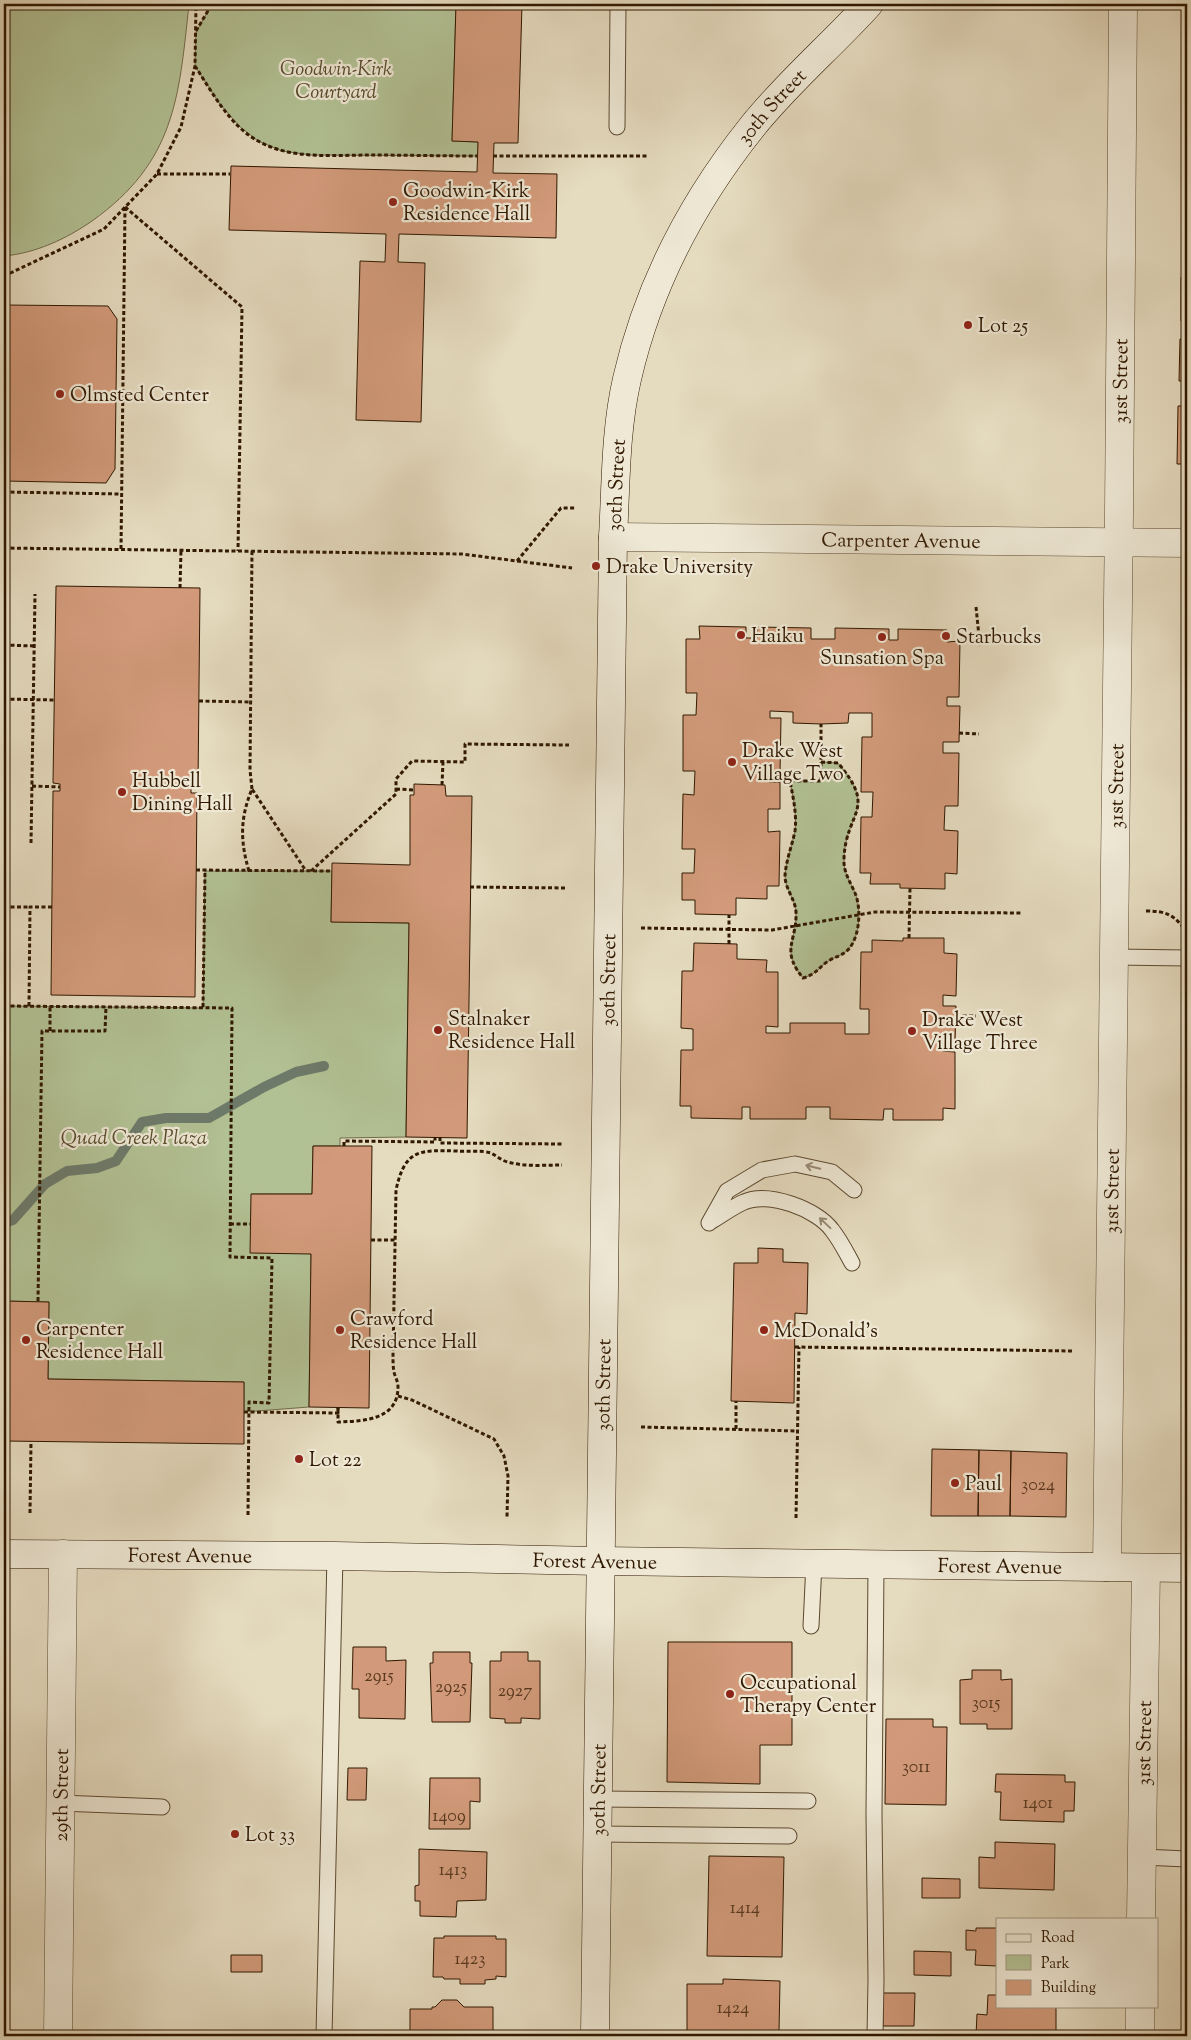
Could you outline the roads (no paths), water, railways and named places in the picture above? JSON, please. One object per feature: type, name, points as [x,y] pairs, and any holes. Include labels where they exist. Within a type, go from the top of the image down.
[{"type":"street","name":"30th Street","points":[[595,2036],[613,538],[620,421],[627,380],[646,311],[674,248],[711,182],[752,126],[797,76],[869,4]]},
{"type":"street","name":"31st Street","points":[[1107,1567],[1119,542],[1123,4]]},
{"type":"street","name":"Carpenter Avenue","points":[[613,538],[1187,544]]},
{"type":"street","name":"Forest Avenue","points":[[4,1554],[335,1556],[1187,1568]]},
{"type":"street","name":"29th Street","points":[[58,2036],[63,1554]]},
{"type":"street","name":"31st Street","points":[[1141,1918],[1146,1568]]},
{"type":"street","points":[[1140,2008],[1140,2036]]},
{"type":"lane","points":[[617,127],[618,4]]},
{"type":"lane","points":[[1114,957],[1187,958]]},
{"type":"lane","points":[[852,1263],[832,1229],[816,1214],[795,1206],[768,1199],[745,1201],[709,1223],[727,1191],[762,1170],[795,1164],[832,1172],[854,1190]]},
{"type":"lane","points":[[324,2036],[335,1556]]},
{"type":"lane","points":[[811,1626],[814,1563]]},
{"type":"lane","points":[[875,2036],[876,1564]]},
{"type":"lane","points":[[598,1799],[808,1801]]},
{"type":"lane","points":[[60,1803],[162,1807]]},
{"type":"lane","points":[[598,1834],[789,1836]]},
{"type":"lane","points":[[1142,1857],[1187,1859]]},
{"type":"waterway","points":[[4,1223],[13,1220],[45,1184],[67,1171],[97,1168],[116,1161],[142,1122],[166,1118],[209,1118],[264,1087],[296,1072],[324,1066]]},
{"type":"place","name":"Goodwin-Kirk Residence Hall","points":[[393,202]]},
{"type":"place","name":"Lot 25","points":[[968,325]]},
{"type":"place","name":"Olmsted Center","points":[[60,394]]},
{"type":"place","name":"Drake University","points":[[596,566]]},
{"type":"place","name":"Haiku","points":[[741,635]]},
{"type":"place","name":"Starbucks","points":[[946,636]]},
{"type":"place","name":"Sunsation Spa","points":[[882,637]]},
{"type":"place","name":"Drake West Village Two","points":[[732,762]]},
{"type":"place","name":"Hubbell Dining Hall","points":[[122,792]]},
{"type":"place","name":"Stalnaker Residence Hall","points":[[438,1030]]},
{"type":"place","name":"Drake West Village Three","points":[[912,1031]]},
{"type":"place","name":"Crawford Residence Hall","points":[[340,1330]]},
{"type":"place","name":"McDonald's","points":[[764,1330]]},
{"type":"place","name":"Carpenter Residence Hall","points":[[26,1340]]},
{"type":"place","name":"Lot 22","points":[[299,1459]]},
{"type":"place","name":"Paul","points":[[955,1483]]},
{"type":"place","name":"Occupational Therapy Center","points":[[730,1694]]},
{"type":"place","name":"Lot 33","points":[[235,1834]]},
{"type":"park label","name":"Goodwin-Kirk Courtyard","points":[[336,80]]},
{"type":"park label","name":"Quad Creek Plaza","points":[[134,1137]]}]
